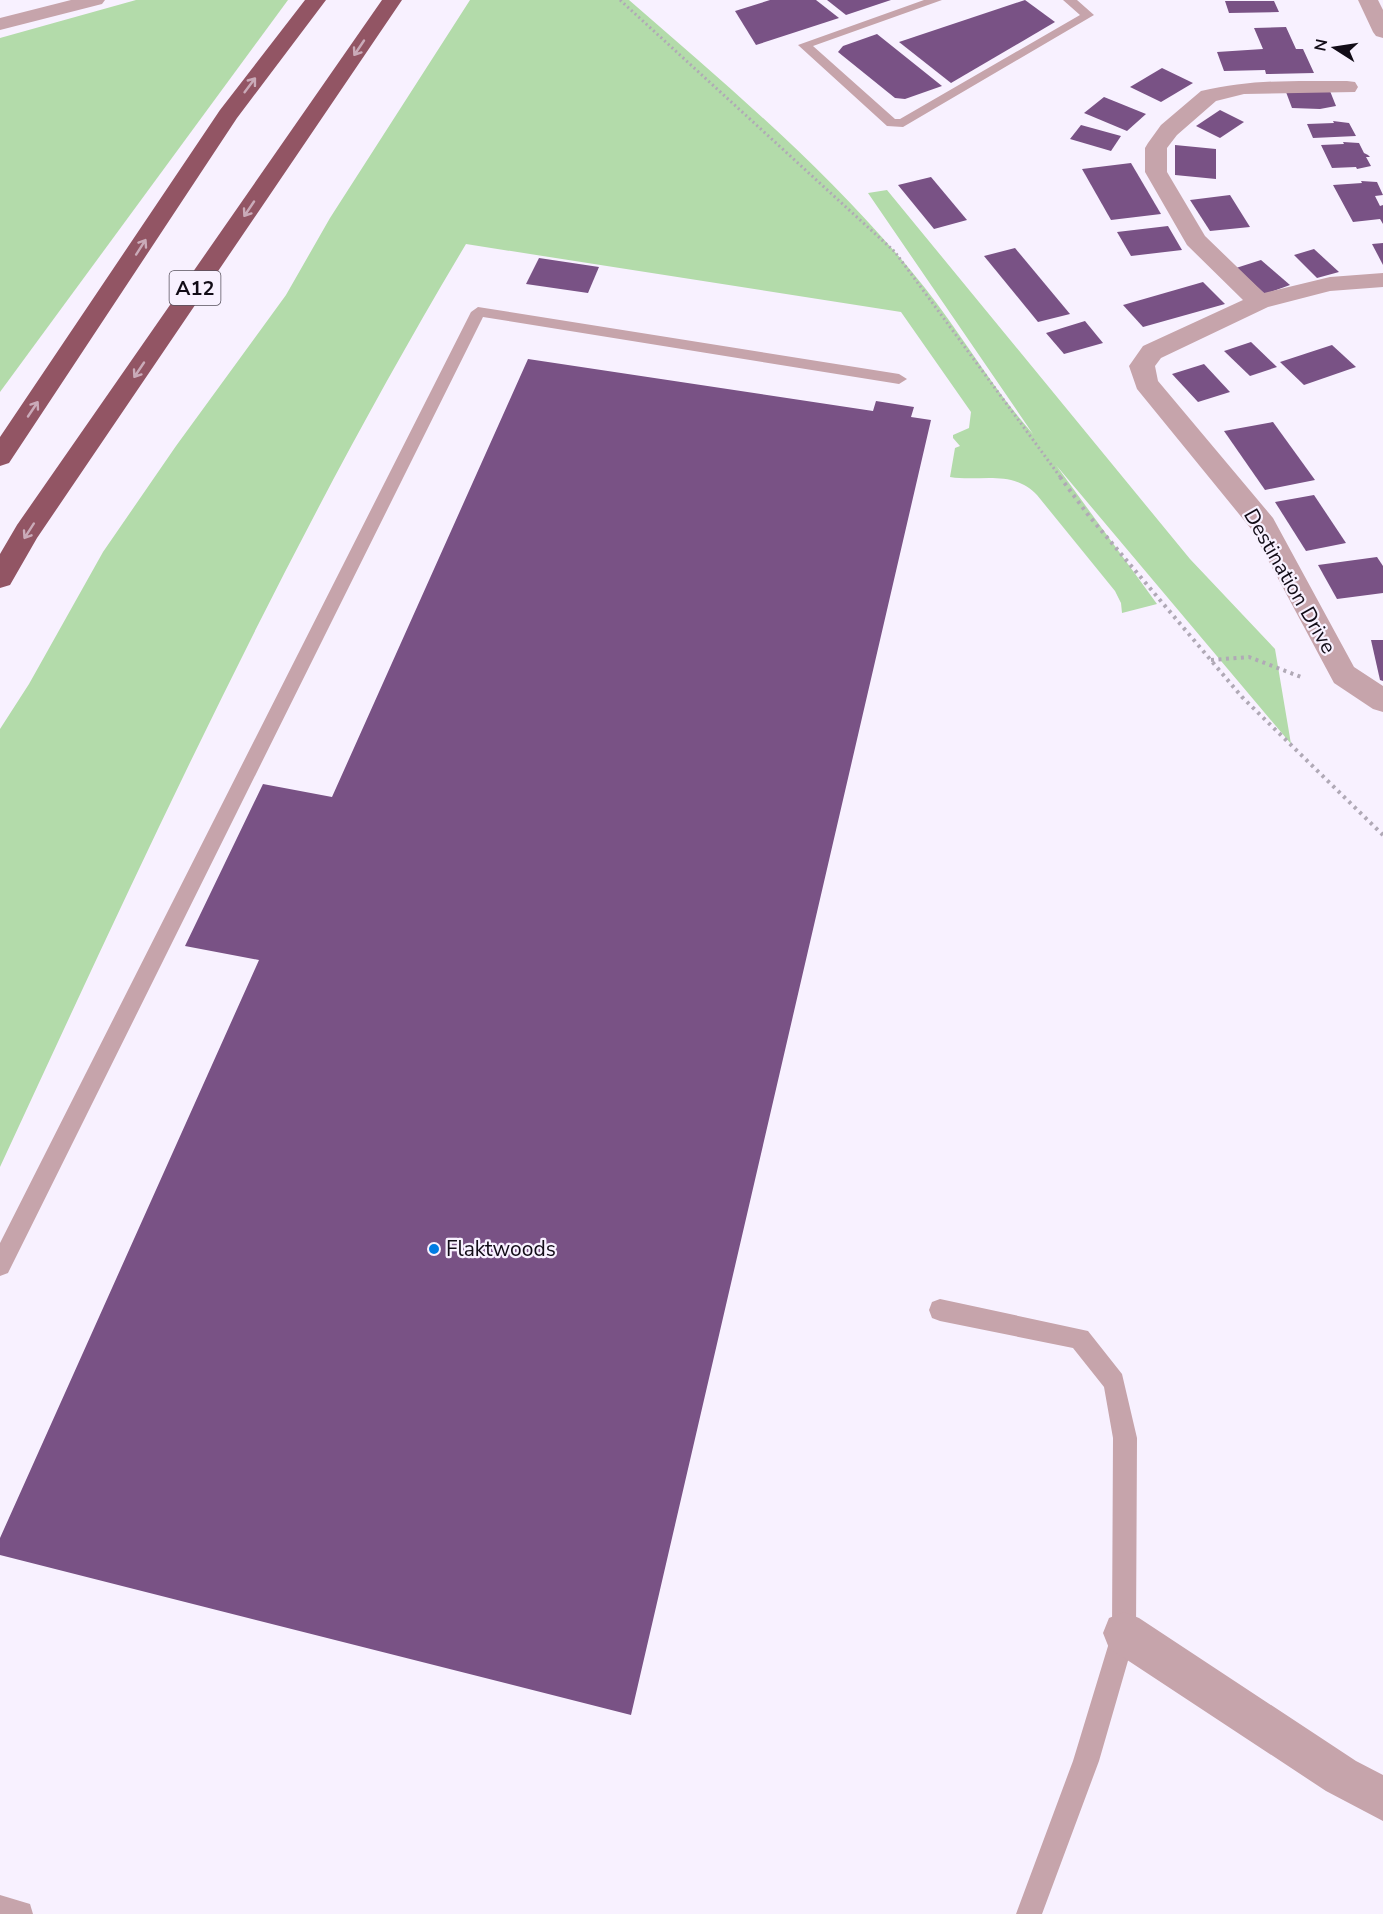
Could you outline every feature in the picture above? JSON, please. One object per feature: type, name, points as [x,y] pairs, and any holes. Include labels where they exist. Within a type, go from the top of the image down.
[{"type":"highway","points":[[0,457],[228,115],[316,0]]},
{"type":"highway","name":"A12","points":[[0,578],[27,532],[392,0]]},
{"type":"street","points":[[0,24],[95,0]]},
{"type":"street","points":[[1368,0],[1383,32]]},
{"type":"street","points":[[1347,87],[1244,88],[1209,96],[1169,130],[1156,148],[1156,172],[1196,240],[1259,302],[1330,284],[1383,280]]},
{"type":"street","name":"Destination Drive","points":[[1259,302],[1152,352],[1143,366],[1146,383],[1263,525],[1344,675],[1383,701]]},
{"type":"street","points":[[1124,1633],[1341,1776],[1383,1799]]},
{"type":"lane","points":[[936,0],[804,45],[892,123],[903,123],[1088,15],[1069,0]]},
{"type":"lane","points":[[0,1266],[478,312],[899,379]]},
{"type":"lane","points":[[940,1310],[1080,1339],[1114,1382],[1125,1438],[1124,1633],[1086,1761],[1029,1914]]},
{"type":"lane","points":[[0,1908],[20,1914]]},
{"type":"path","points":[[620,0],[896,252],[1089,516],[1242,697],[1383,835]]},
{"type":"path","points":[[1210,660],[1249,657],[1306,679],[1344,675]]},
{"type":"green space","points":[[136,0],[288,0],[0,392],[0,38]]},
{"type":"green space","points":[[470,0],[629,0],[784,137],[857,210],[925,288],[1004,399],[1033,434],[868,193],[887,190],[1190,559],[1275,649],[1291,744],[1056,465],[1157,604],[1122,613],[1121,603],[1115,591],[1037,495],[1027,487],[1007,479],[950,477],[955,448],[960,446],[953,435],[969,428],[971,412],[901,312],[466,244],[401,356],[279,584],[164,815],[0,1167],[0,729],[29,684],[103,552],[176,446],[286,295],[330,218]]},
{"type":"building","points":[[770,0],[816,0],[839,18],[756,45],[735,11]]},
{"type":"building","points":[[827,0],[891,0],[846,15]]},
{"type":"building","points":[[1025,0],[1055,22],[951,83],[899,42]]},
{"type":"building","points":[[1225,1],[1274,1],[1279,12],[1229,13]]},
{"type":"building","points":[[1286,27],[1296,49],[1303,49],[1314,73],[1266,74],[1265,70],[1224,71],[1217,52],[1263,49],[1254,28]]},
{"type":"building","points":[[877,34],[942,86],[905,99],[895,98],[838,52],[843,46]]},
{"type":"building","points":[[1162,68],[1193,83],[1161,102],[1130,87]]},
{"type":"building","points":[[1330,91],[1336,106],[1320,109],[1292,108],[1286,92]]},
{"type":"building","points":[[1104,97],[1146,114],[1127,131],[1084,113]]},
{"type":"building","points":[[1220,110],[1244,122],[1220,138],[1196,126]]},
{"type":"building","points":[[1333,121],[1349,123],[1356,136],[1313,138],[1307,124],[1334,123]]},
{"type":"building","points":[[1081,125],[1121,136],[1111,151],[1070,139]]},
{"type":"building","points":[[1343,142],[1359,143],[1364,153],[1370,157],[1366,157],[1371,166],[1357,169],[1356,167],[1332,168],[1321,145],[1344,144]]},
{"type":"building","points":[[1175,145],[1216,149],[1216,179],[1175,175]]},
{"type":"building","points":[[1131,163],[1161,214],[1111,220],[1082,169]]},
{"type":"building","points":[[931,177],[967,220],[934,229],[898,185]]},
{"type":"building","points":[[1361,181],[1377,182],[1383,195],[1375,196],[1380,206],[1383,205],[1383,224],[1380,219],[1353,222],[1333,185],[1362,183]]},
{"type":"building","points":[[1230,195],[1250,227],[1210,231],[1190,200]]},
{"type":"building","points":[[1168,226],[1182,250],[1131,256],[1117,232]]},
{"type":"building","points":[[1383,243],[1383,265],[1372,244]]},
{"type":"building","points":[[1015,248],[1070,314],[1038,322],[984,256]]},
{"type":"building","points":[[1314,249],[1339,272],[1317,278],[1294,255]]},
{"type":"building","points":[[539,258],[599,267],[588,293],[526,284]]},
{"type":"building","points":[[1261,260],[1290,285],[1265,294],[1236,268]]},
{"type":"building","points":[[1203,282],[1225,304],[1143,327],[1123,305]]},
{"type":"building","points":[[1085,321],[1103,343],[1064,354],[1046,333]]},
{"type":"building","points":[[1251,342],[1277,367],[1250,376],[1224,351]]},
{"type":"building","points":[[1332,345],[1356,367],[1304,385],[1280,362]]},
{"type":"building","name":"Flaktwoods","points":[[528,359],[873,411],[876,401],[914,407],[911,417],[931,420],[631,1715],[0,1555],[0,1538],[259,960],[185,946],[263,784],[332,797]]},
{"type":"building","points":[[1204,364],[1230,392],[1198,402],[1172,374]]},
{"type":"building","points":[[1273,422],[1315,480],[1265,490],[1224,431]]},
{"type":"building","points":[[1314,495],[1346,543],[1306,551],[1275,502]]},
{"type":"building","points":[[1377,557],[1383,566],[1383,593],[1337,599],[1318,565]]},
{"type":"building","points":[[1371,640],[1383,640],[1383,681],[1380,680]]},
{"type":"place","name":"Flaktwoods","points":[[434,1249]]}]
